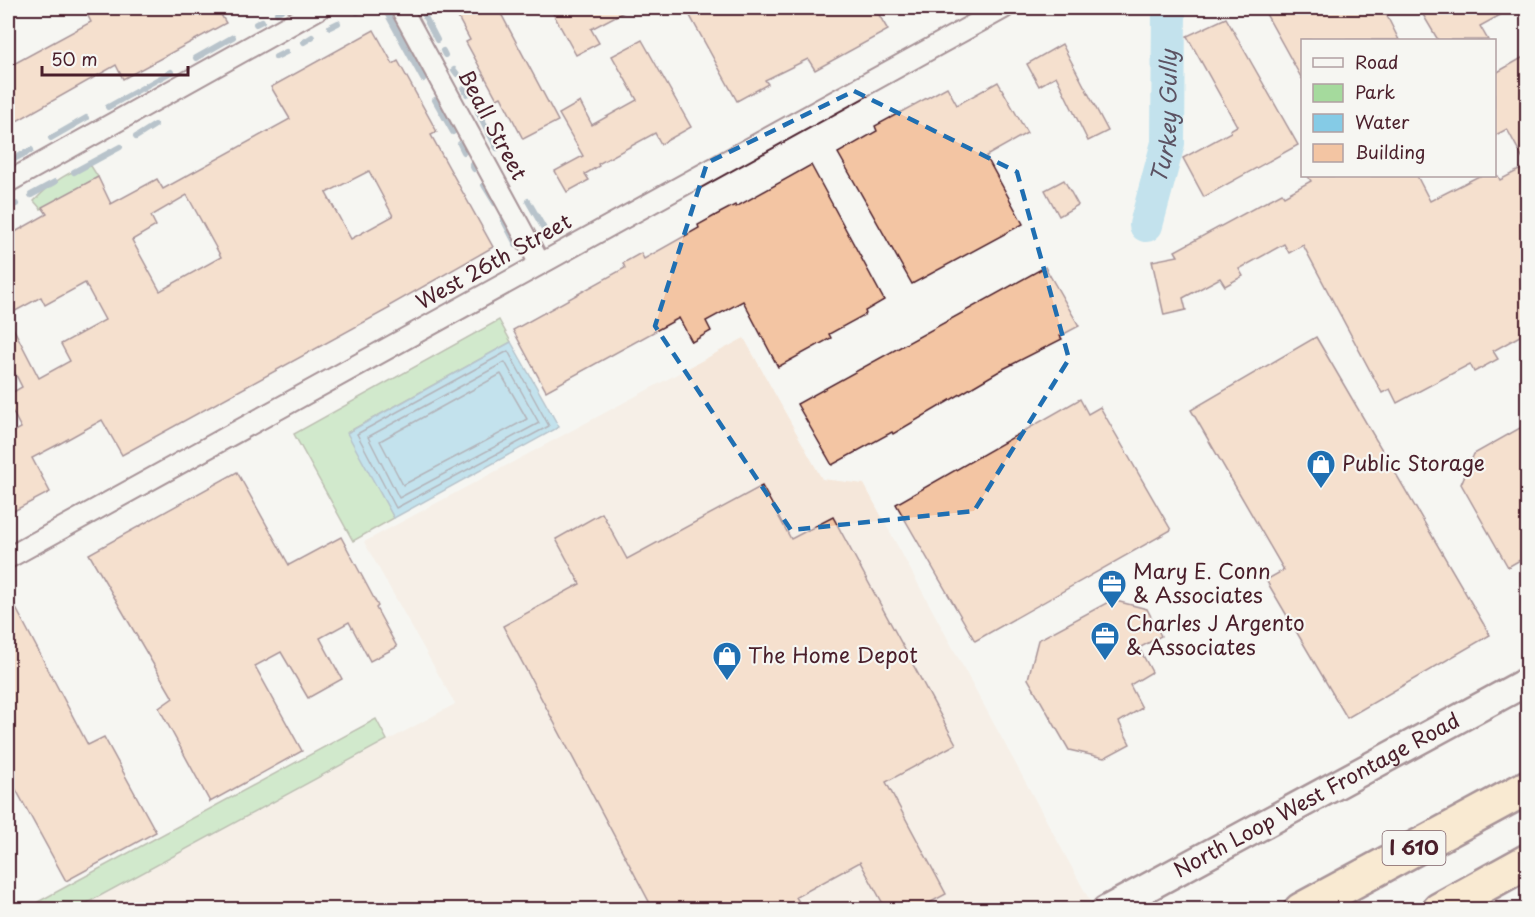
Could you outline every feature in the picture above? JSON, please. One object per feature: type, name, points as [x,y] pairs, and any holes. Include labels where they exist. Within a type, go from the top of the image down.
[{"type":"highway","name":"I 610","points":[[1301,909],[1527,787]]},
{"type":"highway","points":[[1439,909],[1527,861]]},
{"type":"main road","name":"North Loop West Frontage Road","points":[[1106,909],[1527,681]]},
{"type":"street","points":[[8,182],[320,8]]},
{"type":"street","name":"Beall Street","points":[[401,8],[540,264]]},
{"type":"street","name":"West 26th Street","points":[[8,558],[1004,8]]},
{"type":"highlighted area","points":[[854,91],[1017,172],[1069,359],[974,511],[791,530],[655,326],[707,163]]},
{"type":"shaded area","points":[[744,338],[822,479],[864,484],[1090,901],[1074,910],[76,910],[455,704],[364,542]]},
{"type":"green space","points":[[91,166],[98,177],[41,209],[34,201],[60,179]]},
{"type":"green space","points":[[499,320],[511,342],[348,432],[394,518],[353,541],[294,434]]},
{"type":"green space","points":[[376,719],[387,740],[76,909],[25,909]]},
{"type":"water","points":[[511,342],[559,427],[394,518],[347,433]]},
{"type":"building","points":[[84,8],[217,8],[226,23],[123,79],[116,65],[8,126],[8,67],[91,22]]},
{"type":"building","points":[[453,8],[498,8],[558,121],[523,139],[501,97],[497,99],[466,42],[470,40]]},
{"type":"building","points":[[550,8],[631,8],[591,29],[599,43],[576,55]]},
{"type":"building","points":[[701,8],[875,8],[888,30],[815,70],[808,59],[765,80],[768,84],[737,101],[689,14]]},
{"type":"building","points":[[1273,8],[1383,8],[1398,39],[1301,39],[1301,77],[1265,12]]},
{"type":"building","points":[[1419,8],[1513,8],[1480,26],[1487,39],[1437,39]]},
{"type":"building","points":[[1226,18],[1298,145],[1204,197],[1183,158],[1231,132],[1230,130],[1237,126],[1187,36]]},
{"type":"building","points":[[374,30],[393,64],[398,61],[437,132],[431,135],[493,247],[389,306],[390,308],[122,455],[102,420],[32,458],[50,492],[8,514],[8,435],[21,428],[8,403],[8,395],[22,387],[8,359],[8,318],[39,378],[70,361],[61,344],[105,320],[85,283],[45,305],[41,297],[8,315],[8,236],[47,214],[42,207],[98,177],[111,204],[157,179],[163,189],[290,119],[271,87]],"holes":[[[369,171],[393,216],[351,239],[326,193]],[[187,195],[221,257],[160,291],[132,240],[156,226],[151,216]]]},
{"type":"building","points":[[642,40],[691,127],[661,144],[655,133],[598,164],[599,166],[585,174],[589,180],[567,192],[555,171],[583,156],[559,114],[580,102],[592,125],[637,100],[612,56]]},
{"type":"building","points":[[1062,44],[1108,131],[1088,141],[1056,76],[1039,86],[1027,64]]},
{"type":"building","points":[[1527,55],[1527,166],[1507,129],[1496,135],[1496,73]]},
{"type":"building","points":[[998,82],[1027,133],[986,156],[1023,224],[912,284],[838,153],[877,131],[875,126],[947,87],[957,105]]},
{"type":"building","points":[[811,165],[884,300],[865,311],[866,314],[829,334],[831,338],[778,367],[743,301],[706,321],[711,331],[692,342],[679,318],[546,391],[513,330],[625,268],[623,263],[641,253],[644,259],[699,228],[698,225],[735,205],[736,207]]},
{"type":"building","points":[[1527,166],[1527,332],[1493,351],[1498,359],[1474,372],[1470,364],[1397,403],[1390,389],[1382,393],[1303,245],[1289,253],[1284,244],[1239,269],[1243,276],[1225,286],[1220,278],[1183,298],[1186,310],[1164,315],[1152,261],[1178,256],[1175,251],[1282,193],[1284,196],[1311,181],[1309,177],[1418,177],[1430,201],[1477,177],[1498,176],[1500,180]]},
{"type":"building","points":[[1064,180],[1078,205],[1059,216],[1045,190]]},
{"type":"building","points":[[1045,267],[1079,326],[1060,336],[1062,339],[1003,369],[893,434],[892,432],[832,465],[797,404]]},
{"type":"building","name":"Public Storage","points":[[1316,337],[1490,635],[1347,718],[1266,580],[1284,570],[1191,410]]},
{"type":"building","points":[[1080,399],[1088,414],[1100,407],[1171,530],[975,641],[896,504]]},
{"type":"building","points":[[1527,424],[1527,556],[1508,567],[1461,484],[1474,454]]},
{"type":"building","points":[[237,472],[289,565],[341,537],[397,647],[370,661],[349,622],[320,638],[342,679],[308,698],[281,652],[255,666],[302,751],[210,802],[159,708],[173,698],[89,554]]},
{"type":"building","name":"The Home Depot","points":[[762,486],[791,539],[833,517],[956,744],[886,782],[946,894],[918,909],[886,909],[860,862],[796,897],[803,909],[653,909],[503,626],[580,584],[556,539],[602,513],[627,559]]},
{"type":"building","points":[[8,593],[88,745],[104,737],[156,832],[66,881],[8,775]]},
{"type":"building","points":[[1112,600],[1147,609],[1161,636],[1139,648],[1152,672],[1130,685],[1142,708],[1119,722],[1130,744],[1104,758],[1069,750],[1028,679],[1038,640]]},
{"type":"waterway","points":[[357,12],[365,8]]},
{"type":"waterway","name":"Turkey Gully","points":[[1146,225],[1168,143],[1169,8]]},
{"type":"waterway","points":[[277,13],[283,9]]},
{"type":"waterway","points":[[387,13],[423,79]]},
{"type":"waterway","points":[[425,17],[437,40]]},
{"type":"waterway","points":[[256,24],[262,21]]},
{"type":"waterway","points":[[330,27],[338,23]]},
{"type":"waterway","points":[[196,58],[233,37]]},
{"type":"waterway","points":[[304,42],[312,37]]},
{"type":"waterway","points":[[443,51],[445,55]]},
{"type":"waterway","points":[[276,57],[286,52]]},
{"type":"waterway","points":[[454,70],[457,74]]},
{"type":"waterway","points":[[108,107],[171,72]]},
{"type":"waterway","points":[[464,89],[467,94]]},
{"type":"waterway","points":[[435,100],[453,132]]},
{"type":"waterway","points":[[478,112],[497,148]]},
{"type":"waterway","points":[[51,138],[86,118]]},
{"type":"waterway","points":[[136,137],[155,125]]},
{"type":"waterway","points":[[460,144],[464,152]]},
{"type":"waterway","points":[[74,172],[120,147]]},
{"type":"waterway","points":[[14,159],[31,150]]},
{"type":"waterway","points":[[472,165],[474,169]]},
{"type":"waterway","points":[[31,195],[55,182]]},
{"type":"waterway","points":[[484,185],[495,203]]},
{"type":"waterway","points":[[528,201],[543,227]]},
{"type":"waterway","points":[[11,206],[16,204]]},
{"type":"waterway","points":[[503,219],[516,244]]},
{"type":"place","name":"Public Storage","points":[[1321,490]]},
{"type":"place","name":"Mary E. Conn & Associates","points":[[1112,610]]},
{"type":"place","name":"Charles J Argento & Associates","points":[[1105,662]]},
{"type":"place","name":"The Home Depot","points":[[727,682]]}]
